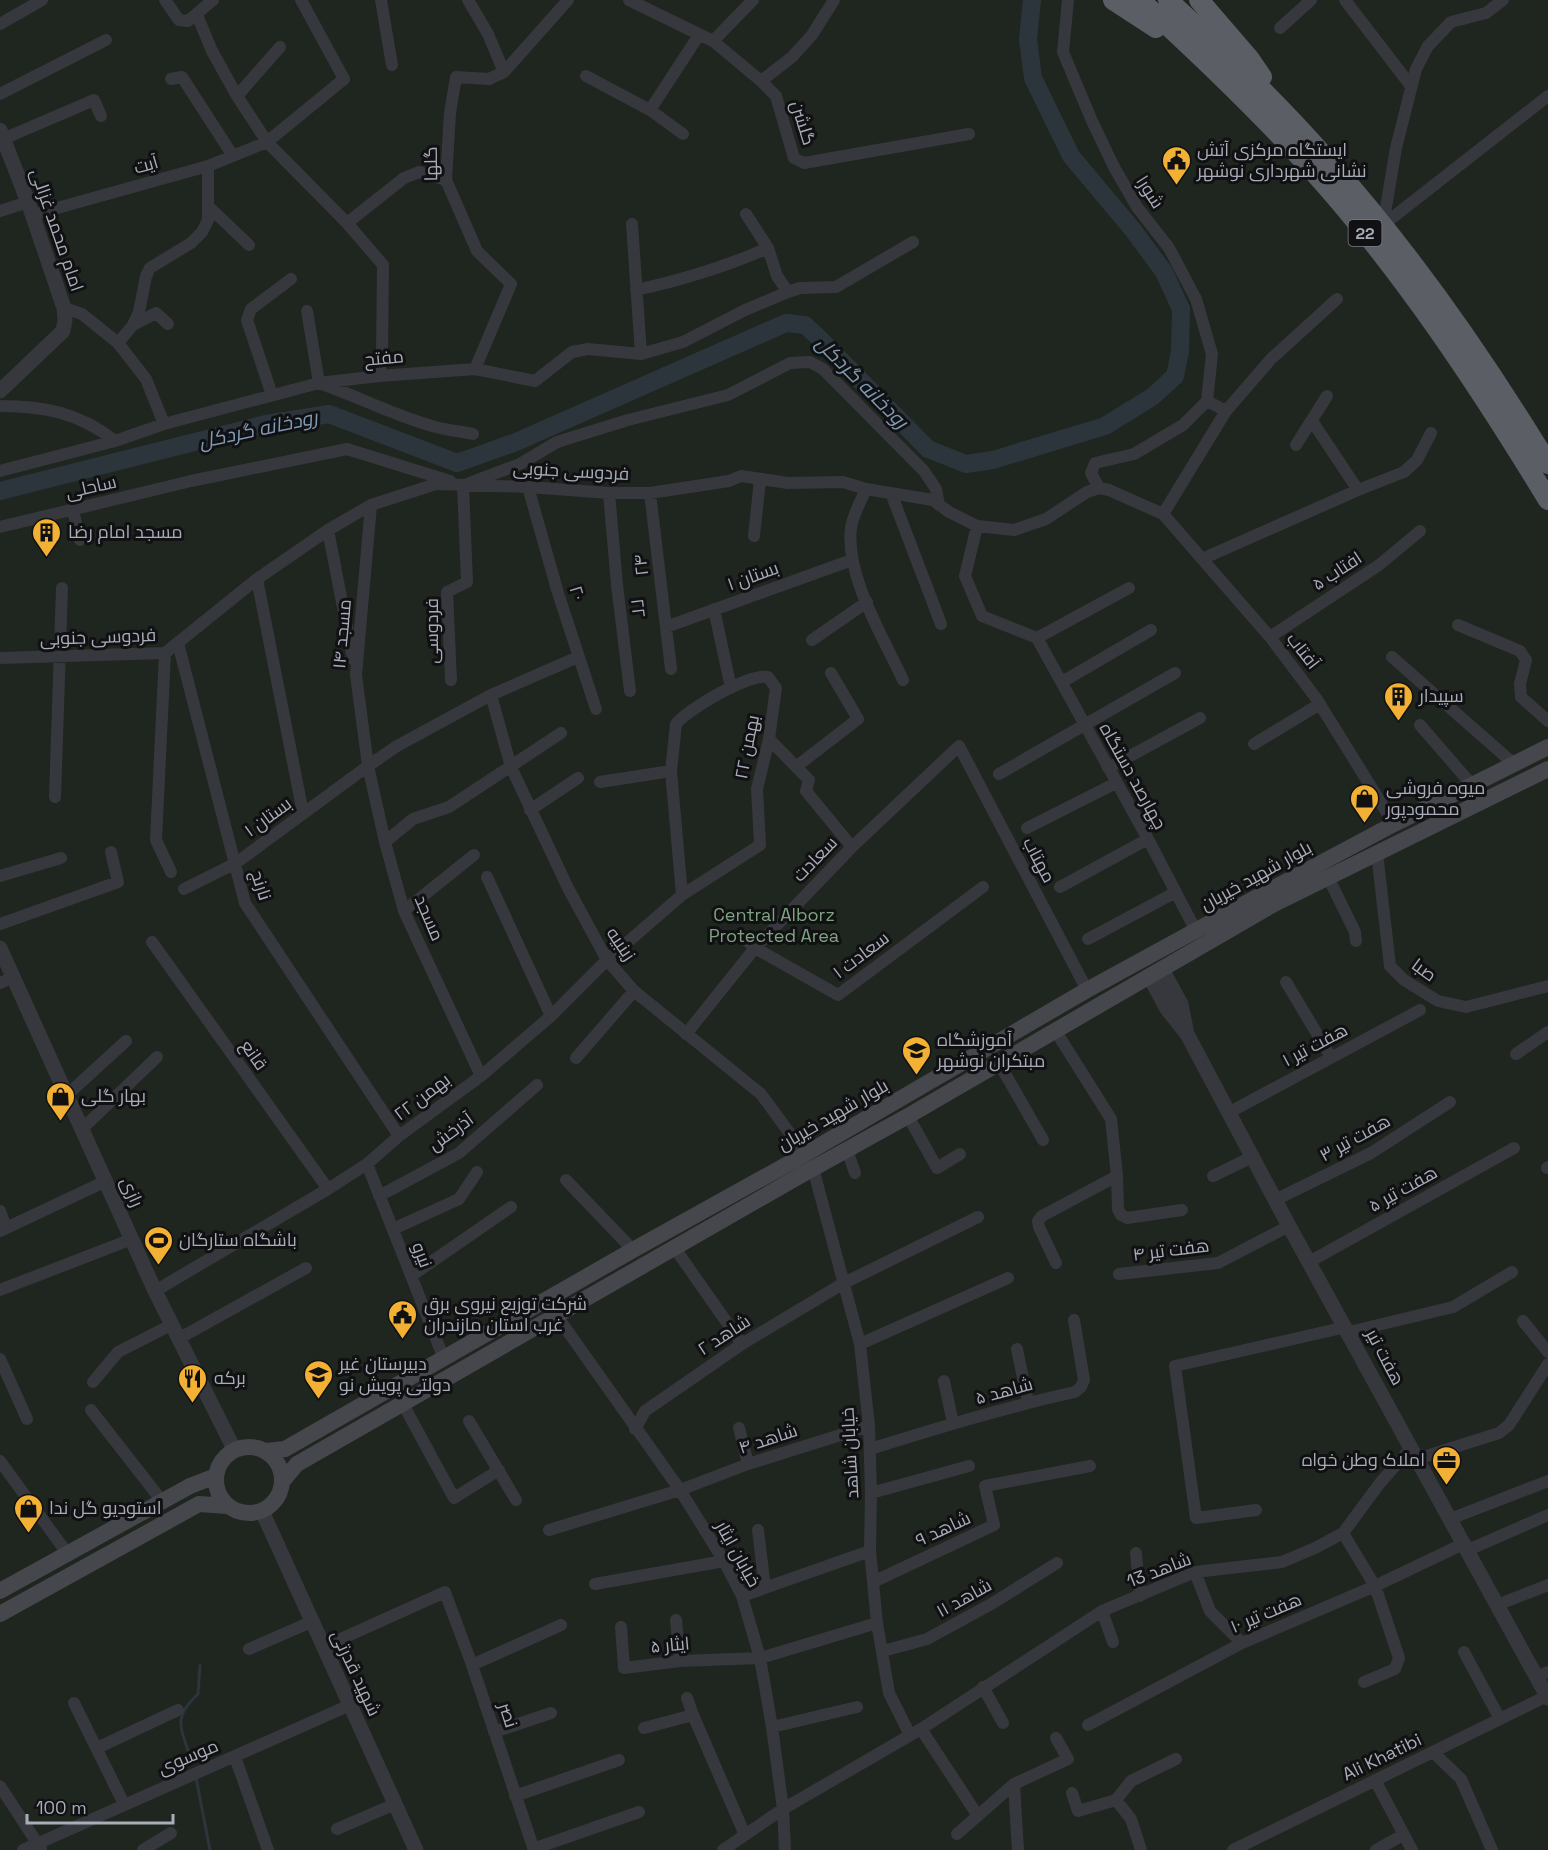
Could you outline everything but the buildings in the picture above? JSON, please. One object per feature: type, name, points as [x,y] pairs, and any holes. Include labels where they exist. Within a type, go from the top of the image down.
[{"type":"highway","points":[[1113,0],[1221,74]]},
{"type":"highway","name":"22","points":[[1140,0],[1221,74],[1312,170],[1369,238],[1495,414],[1548,500]]},
{"type":"highway","name":"22","points":[[1168,0],[1234,61],[1298,128],[1383,225],[1511,403],[1548,464]]},
{"type":"highway","points":[[1198,0],[1249,58],[1298,128]]},
{"type":"main road","name":"بلوار شهید خیریان","points":[[282,1482],[297,1464],[674,1247],[1087,990],[1394,824],[1548,747]]},
{"type":"main road","name":"بلوار شهید خیریان","points":[[266,1451],[285,1449],[633,1250],[809,1161],[847,1150],[1274,904],[1548,769]]},
{"type":"main road","points":[[1147,957],[1155,972]]},
{"type":"main road","points":[[0,1614],[199,1504],[228,1506],[245,1513],[268,1507],[278,1496],[282,1482],[279,1464],[266,1451],[245,1446],[234,1449],[218,1465],[216,1476],[218,1493],[228,1506]]},
{"type":"main road","points":[[0,1591],[190,1486],[216,1476]]},
{"type":"street","points":[[0,24],[42,0]]},
{"type":"street","points":[[165,0],[179,20],[188,21],[213,0]]},
{"type":"street","name":"آیت","points":[[0,211],[30,209],[208,166],[267,142],[344,79],[301,0]]},
{"type":"street","points":[[381,0],[392,65]]},
{"type":"street","points":[[468,0],[488,34],[504,72],[568,0]]},
{"type":"street","name":"گلشن","points":[[629,0],[713,41],[761,81],[776,96],[794,158],[804,163],[969,134]]},
{"type":"street","points":[[713,41],[753,0]]},
{"type":"street","points":[[761,81],[792,57],[812,35],[834,0]]},
{"type":"street","name":"شورا","points":[[1068,0],[1064,52],[1092,121],[1131,197],[1169,248],[1196,299],[1212,354],[1207,401]]},
{"type":"street","points":[[1280,28],[1311,0]]},
{"type":"street","points":[[1345,0],[1412,86]]},
{"type":"street","points":[[1383,225],[1396,148],[1416,69],[1428,46],[1451,22],[1486,14],[1503,0]]},
{"type":"street","points":[[197,15],[212,51],[237,96],[267,142],[347,223],[383,265],[382,354],[379,376]]},
{"type":"street","points":[[650,110],[699,35]]},
{"type":"street","points":[[0,94],[106,40]]},
{"type":"street","points":[[237,96],[280,46]]},
{"type":"street","name":"گلها","points":[[475,369],[511,284],[477,251],[446,180],[450,113],[456,77],[489,79],[504,72]]},
{"type":"street","points":[[171,79],[182,76],[233,156]]},
{"type":"street","points":[[586,76],[650,110],[683,134]]},
{"type":"street","points":[[1383,225],[1548,96]]},
{"type":"street","points":[[2,135],[94,100],[101,116]]},
{"type":"street","name":"امام محمد غزالی","points":[[0,391],[63,331],[65,320],[64,308],[2,135]]},
{"type":"street","points":[[118,343],[133,325],[139,312],[146,276],[150,268],[191,243],[202,232],[208,220],[208,166]]},
{"type":"street","points":[[347,223],[404,178],[419,172],[446,180]]},
{"type":"street","points":[[208,206],[249,244]]},
{"type":"street","points":[[746,214],[768,248],[777,276],[788,292]]},
{"type":"street","points":[[632,224],[641,354],[683,342],[745,310],[788,292],[800,288],[836,287],[913,242]]},
{"type":"street","points":[[636,291],[688,279],[768,248]]},
{"type":"street","points":[[272,395],[247,320],[251,309],[291,279]]},
{"type":"street","points":[[1226,411],[1207,401],[1183,425],[1134,454],[1095,463],[1091,473],[1099,488],[1109,490],[1163,514],[1226,411],[1271,359],[1337,299]]},
{"type":"street","points":[[64,308],[82,314],[118,343],[146,379],[164,424]]},
{"type":"street","points":[[307,311],[319,383],[423,423],[473,434]]},
{"type":"street","points":[[133,325],[156,313],[168,324]]},
{"type":"street","name":"مفتح","points":[[0,471],[319,383],[475,369],[536,381],[572,352],[588,349],[641,354]]},
{"type":"street","points":[[463,485],[520,464],[557,442],[628,420],[728,395],[790,363],[802,361],[810,362],[823,369],[924,471],[936,489],[939,505]]},
{"type":"street","points":[[1296,445],[1327,396]]},
{"type":"street","points":[[0,406],[25,406],[53,410],[97,427],[115,441]]},
{"type":"street","points":[[1312,421],[1358,490]]},
{"type":"street","points":[[1202,559],[1404,472],[1417,460],[1431,433]]},
{"type":"street","name":"ساحلی","points":[[0,527],[191,481],[347,449],[463,485]]},
{"type":"street","name":"فردوسی جنوبی","points":[[0,658],[165,653],[257,579],[328,530],[371,505],[436,484],[650,493],[729,481],[741,476],[788,483],[843,482],[866,489],[933,500],[977,526],[1014,530],[1046,519],[1087,492],[1099,488]]},
{"type":"street","points":[[754,536],[760,480]]},
{"type":"street","name":"فردوسی","points":[[451,680],[447,592],[467,582],[463,485]]},
{"type":"street","name":"۲۰","points":[[528,487],[578,657],[596,709]]},
{"type":"street","points":[[866,489],[852,527],[852,560],[867,602],[903,680]]},
{"type":"street","name":"۲۲","points":[[609,493],[630,691]]},
{"type":"street","name":"۲۴","points":[[650,493],[671,669]]},
{"type":"street","points":[[891,493],[941,624]]},
{"type":"street","name":"مسجد ۱۴","points":[[368,766],[356,675],[371,505]]},
{"type":"street","points":[[73,510],[80,540]]},
{"type":"street","name":"آفتاب","points":[[1163,514],[1270,637],[1320,704],[1394,824]]},
{"type":"street","points":[[977,526],[965,576],[982,616],[1037,638],[1129,588]]},
{"type":"street","points":[[328,530],[356,675]]},
{"type":"street","name":"افتاب ۵","points":[[1270,637],[1378,566],[1420,531]]},
{"type":"street","name":"بستان ۱","points":[[666,627],[852,560]]},
{"type":"street","points":[[257,579],[303,813]]},
{"type":"street","points":[[56,797],[62,588]]},
{"type":"street","points":[[812,640],[867,602]]},
{"type":"street","points":[[714,609],[731,688]]},
{"type":"street","points":[[1458,625],[1520,651],[1526,660],[1520,684],[1521,697],[1548,721]]},
{"type":"street","points":[[1062,682],[1151,630]]},
{"type":"street","name":"چهارصد دستگاه","points":[[1037,638],[1196,931]]},
{"type":"street","name":"نارنج","points":[[178,643],[245,903],[399,1136]]},
{"type":"street","points":[[165,653],[156,840],[171,872]]},
{"type":"street","name":"بستان ۱","points":[[184,889],[236,863],[397,746],[491,695],[578,657]]},
{"type":"street","points":[[1392,657],[1514,765]]},
{"type":"street","points":[[999,774],[1174,673]]},
{"type":"street","points":[[797,766],[858,719],[831,674]]},
{"type":"street","name":"۲۲ بهمن","points":[[155,1291],[367,1164],[399,1136],[481,1076],[550,1016],[607,960],[682,895],[760,845],[757,789],[769,739],[776,688],[768,677],[764,676],[731,688],[688,712],[676,724],[671,771],[682,895]]},
{"type":"street","name":"زینبیه","points":[[491,695],[510,767],[568,888],[607,960],[634,991],[761,1094],[809,1161]]},
{"type":"street","points":[[1254,744],[1320,704]]},
{"type":"street","points":[[1108,768],[1200,718]]},
{"type":"street","points":[[1420,725],[1472,785]]},
{"type":"street","points":[[385,842],[413,819],[449,807],[561,734]]},
{"type":"street","points":[[769,739],[809,780],[806,791],[852,847]]},
{"type":"street","name":"سعادت","points":[[686,1034],[755,948],[852,847],[958,746]]},
{"type":"street","name":"مهتاب","points":[[958,746],[1087,990]]},
{"type":"street","name":"مسجد","points":[[368,766],[385,842],[404,911],[481,1076]]},
{"type":"street","points":[[600,782],[671,771]]},
{"type":"street","points":[[530,810],[578,778]]},
{"type":"street","points":[[1027,828],[1116,783]]},
{"type":"street","points":[[1060,887],[1148,839]]},
{"type":"street","points":[[0,924],[118,882],[111,852]]},
{"type":"street","name":"صبا","points":[[1377,853],[1390,966],[1404,980],[1438,1001],[1466,1007],[1548,986]]},
{"type":"street","points":[[404,911],[474,855]]},
{"type":"street","points":[[0,876],[61,858]]},
{"type":"street","points":[[487,876],[550,1016]]},
{"type":"street","points":[[1328,877],[1355,932],[1356,941]]},
{"type":"street","name":"سعادت ۱","points":[[755,948],[838,994],[983,887]]},
{"type":"street","points":[[1089,939],[1176,892]]},
{"type":"street","points":[[743,937],[755,948]]},
{"type":"street","name":"قانع","points":[[152,942],[328,1189]]},
{"type":"street","name":"رازی","points":[[0,948],[7,980],[67,1095],[174,1332],[234,1449]]},
{"type":"street","name":"هفت تیر","points":[[1155,972],[1180,1004],[1187,1034],[1228,1113],[1497,1605],[1542,1674],[1547,1697]]},
{"type":"street","points":[[1286,982],[1331,1057]]},
{"type":"street","points":[[576,1058],[634,991]]},
{"type":"street","name":"هفت تیر ۱","points":[[1228,1113],[1420,1010]]},
{"type":"street","points":[[1055,1030],[1111,1119],[1118,1209],[1121,1215],[1127,1218],[1182,1210]]},
{"type":"street","points":[[1516,1054],[1548,1032]]},
{"type":"street","points":[[67,1095],[126,1041]]},
{"type":"street","points":[[82,1129],[157,1057]]},
{"type":"street","points":[[999,1063],[1043,1140]]},
{"type":"street","name":"آذرخش","points":[[379,1196],[459,1153],[537,1085]]},
{"type":"street","name":"هفت تیر ۳","points":[[1275,1200],[1371,1153],[1450,1102]]},
{"type":"street","points":[[908,1116],[937,1168],[960,1154]]},
{"type":"street","name":"هفت تیر ۵","points":[[1309,1262],[1514,1148]]},
{"type":"street","points":[[847,1150],[855,1173]]},
{"type":"street","points":[[1213,1176],[1252,1156]]},
{"type":"street","name":"خیابان شاهد","points":[[809,1161],[860,1344],[869,1426],[872,1493],[870,1551],[877,1623],[889,1693],[910,1736]]},
{"type":"street","name":"نیرو","points":[[367,1164],[444,1359]]},
{"type":"street","points":[[393,1228],[459,1199],[477,1172]]},
{"type":"street","points":[[1056,1263],[1038,1221],[1042,1216],[1117,1176]]},
{"type":"street","points":[[566,1180],[633,1250]]},
{"type":"street","points":[[0,1211],[3,1230],[106,1181]]},
{"type":"street","points":[[411,1276],[511,1207]]},
{"type":"street","name":"شاهد ۲","points":[[635,1429],[645,1411],[742,1344],[844,1283],[978,1217]]},
{"type":"street","name":"هفت تیر ۴","points":[[1119,1274],[1218,1263],[1289,1226]]},
{"type":"street","points":[[0,1290],[132,1239]]},
{"type":"street","points":[[674,1247],[742,1344]]},
{"type":"street","points":[[93,1382],[118,1352],[174,1332],[306,1268]]},
{"type":"street","points":[[1256,1510],[1196,1518],[1174,1366],[1454,1307],[1512,1272]]},
{"type":"street","points":[[860,1344],[1008,1278]]},
{"type":"street","name":"خیابان ایثار","points":[[557,1316],[680,1490],[724,1561],[742,1596],[760,1658],[772,1726],[783,1809],[785,1850]]},
{"type":"street","name":"شاهد ۵","points":[[870,1449],[1028,1402],[1075,1392],[1084,1380],[1074,1320]]},
{"type":"street","points":[[1523,1321],[1548,1352]]},
{"type":"street","points":[[1017,1349],[1028,1402]]},
{"type":"street","points":[[0,1359],[27,1419]]},
{"type":"street","points":[[1414,1453],[1499,1433],[1509,1425],[1546,1371]]},
{"type":"street","points":[[944,1381],[953,1423]]},
{"type":"street","points":[[403,1404],[454,1498],[498,1470]]},
{"type":"street","points":[[91,1410],[162,1501]]},
{"type":"street","points":[[469,1421],[516,1500]]},
{"type":"street","name":"شاهد ۴","points":[[549,1530],[680,1490],[748,1464],[869,1426]]},
{"type":"street","points":[[739,1428],[748,1464]]},
{"type":"street","name":"شاهد 13","points":[[723,1850],[783,1809],[910,1736],[1102,1611],[1195,1572],[1282,1562],[1343,1533],[1380,1483],[1414,1453]]},
{"type":"street","points":[[0,1461],[67,1553]]},
{"type":"street","points":[[872,1493],[969,1466]]},
{"type":"street","name":"شاهد ۹","points":[[873,1582],[994,1525],[985,1486],[1090,1466]]},
{"type":"street","points":[[1450,1519],[1548,1481]]},
{"type":"street","name":"شهید قدرتی","points":[[262,1510],[416,1850]]},
{"type":"street","name":"هفت تیر ۱۰","points":[[1088,1725],[1242,1643],[1465,1547],[1548,1515]]},
{"type":"street","points":[[758,1530],[765,1588]]},
{"type":"street","points":[[1343,1533],[1376,1586],[1399,1658],[1395,1669],[1364,1682]]},
{"type":"street","points":[[742,1596],[870,1551]]},
{"type":"street","points":[[1136,1553],[1140,1596]]},
{"type":"street","points":[[595,1584],[724,1561]]},
{"type":"street","name":"شاهد ۱۱","points":[[883,1651],[927,1639],[993,1603],[1057,1563]]},
{"type":"street","points":[[1195,1572],[1209,1611],[1242,1643]]},
{"type":"street","points":[[1497,1605],[1548,1585]]},
{"type":"street","name":"نصر","points":[[323,1647],[445,1592],[472,1665],[533,1850]]},
{"type":"street","points":[[1102,1611],[1113,1642]]},
{"type":"street","points":[[676,1620],[680,1661]]},
{"type":"street","points":[[249,1649],[311,1622]]},
{"type":"street","name":"ایثار ۵","points":[[621,1627],[624,1668],[680,1661],[760,1658],[877,1623]]},
{"type":"street","points":[[472,1665],[561,1625]]},
{"type":"street","points":[[1464,1652],[1500,1719]]},
{"type":"street","points":[[983,1687],[1003,1723]]},
{"type":"street","name":"Ali Khatibi","points":[[1233,1850],[1547,1697]]},
{"type":"street","points":[[687,1698],[745,1835]]},
{"type":"street","points":[[74,1703],[124,1804]]},
{"type":"street","name":"موسوی","points":[[23,1850],[40,1847],[124,1804],[350,1705]]},
{"type":"street","points":[[772,1726],[857,1707]]},
{"type":"street","points":[[97,1748],[178,1710]]},
{"type":"street","points":[[494,1732],[551,1713]]},
{"type":"street","points":[[644,1728],[693,1715]]},
{"type":"street","points":[[921,1729],[978,1816]]},
{"type":"street","points":[[957,1834],[1014,1784],[1068,1759],[1056,1738]]},
{"type":"street","points":[[1433,1752],[1461,1779],[1492,1850]]},
{"type":"street","points":[[235,1757],[268,1850]]},
{"type":"street","points":[[1072,1793],[1078,1811],[1116,1800],[1131,1781],[1176,1759]]},
{"type":"street","points":[[515,1796],[619,1760]]},
{"type":"street","points":[[1375,1780],[1412,1850]]},
{"type":"street","points":[[1014,1784],[1018,1850]]},
{"type":"street","points":[[0,1786],[40,1847]]},
{"type":"street","points":[[1116,1800],[1131,1819],[1141,1850]]},
{"type":"street","points":[[337,1829],[395,1804]]},
{"type":"street","points":[[533,1850],[639,1812]]},
{"type":"street","points":[[143,1850],[171,1833]]},
{"type":"street","points":[[1376,1850],[1403,1835]]},
{"type":"green space","name":"Central Alborz Protected Area","points":[[0,0],[1548,0],[1548,1850],[0,1850]]},
{"type":"waterway","name":"رودخانه گردکل","points":[[0,491],[266,424],[329,414],[457,463],[516,442],[786,323],[805,325],[928,449],[966,464],[993,460],[1105,426],[1152,397],[1175,376],[1180,351],[1181,309],[1164,272],[1133,230],[1071,156],[1033,78],[1028,39],[1032,0]]},
{"type":"waterway","points":[[190,1757],[181,1723],[185,1710],[198,1694],[200,1665]]},
{"type":"waterway","points":[[196,1778],[210,1850]]},
{"type":"place","name":"ایستگاه مرکزی آتش نشانی شهرداری نوشهر","points":[[1176,186]]},
{"type":"place","name":"مسجد امام رضا","points":[[47,558]]},
{"type":"place","name":"سپیدار","points":[[1398,722]]},
{"type":"place","name":"میوه فروشی محمودپور","points":[[1365,824]]},
{"type":"place","name":"آموزشگاه مبتکران نوشهر","points":[[916,1076]]},
{"type":"place","name":"بهار گلی","points":[[60,1122]]},
{"type":"place","name":"باشگاه ستارگان","points":[[158,1266]]},
{"type":"place","name":"شرکت توزیع نیروی برق غرب استان مازندران","points":[[403,1340]]},
{"type":"place","name":"دبیرستان غیر دولتی پویش نو","points":[[318,1400]]},
{"type":"place","name":"برکه","points":[[193,1404]]},
{"type":"place","name":"املاک وطن خواه","points":[[1446,1486]]},
{"type":"place","name":"استودیو گل ندا","points":[[28,1534]]}]
